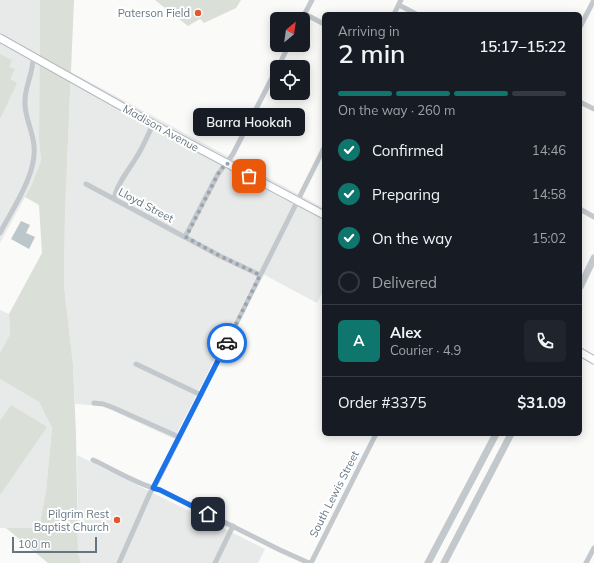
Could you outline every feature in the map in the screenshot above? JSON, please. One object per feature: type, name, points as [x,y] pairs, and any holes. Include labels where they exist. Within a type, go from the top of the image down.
[{"type":"main road","name":"Madison Avenue","points":[[0,38],[153,124],[322,214]]},
{"type":"main road","points":[[582,353],[594,360]]},
{"type":"street","points":[[306,12],[312,0]]},
{"type":"street","points":[[582,23],[593,2],[587,0]]},
{"type":"street","points":[[395,12],[400,3],[413,12]]},
{"type":"street","points":[[310,19],[322,23]]},
{"type":"street","points":[[0,233],[27,182],[33,166],[35,153],[34,142],[26,114],[25,100],[26,90],[33,68],[33,56]]},
{"type":"street","points":[[186,237],[218,174],[233,154],[270,82]]},
{"type":"street","points":[[582,103],[594,110]]},
{"type":"street","points":[[114,199],[117,189],[136,159],[153,124]]},
{"type":"street","points":[[118,563],[153,488],[180,437],[322,152]]},
{"type":"street","name":"Lloyd Street","points":[[86,184],[220,256],[260,275]]},
{"type":"street","points":[[582,210],[594,217]]},
{"type":"street","points":[[582,283],[594,258]]},
{"type":"street","points":[[136,364],[164,376],[201,395]]},
{"type":"street","points":[[94,403],[103,404],[114,408],[180,437]]},
{"type":"street","name":"South Lewis Street","points":[[310,563],[375,436]]},
{"type":"street","points":[[428,563],[495,436]]},
{"type":"street","points":[[444,563],[510,436]]},
{"type":"street","points":[[93,460],[146,486],[160,490],[280,550],[310,563]]},
{"type":"street","points":[[215,563],[233,526]]},
{"type":"street","points":[[586,563],[594,548]]},
{"type":"shaded area","points":[[0,0],[40,0],[39,139],[41,161],[31,186],[0,243]]},
{"type":"shaded area","points":[[40,0],[74,0],[65,212],[64,286],[73,364],[78,553],[81,563],[48,563],[6,528],[39,528],[46,491],[52,428],[39,402],[0,379],[0,353],[10,334],[9,314],[42,253],[39,205],[25,197],[41,161],[39,139]]},
{"type":"shaded area","name":"Paterson Field","points":[[155,0],[241,0],[236,8],[204,23],[200,19],[188,26]]},
{"type":"shaded area","points":[[0,54],[12,60],[9,67],[15,69],[10,79],[17,83],[0,119]]},
{"type":"shaded area","points":[[71,72],[322,207],[322,293],[317,303],[259,272],[174,439],[103,406],[75,404],[73,364],[64,286],[65,212]]},
{"type":"shaded area","points":[[21,221],[30,225],[26,233],[35,237],[29,249],[11,239]]},
{"type":"shaded area","points":[[0,310],[9,314],[10,334],[0,353]]},
{"type":"shaded area","points":[[0,379],[39,402],[52,428],[46,491],[39,529],[0,528]]},
{"type":"shaded area","points":[[11,405],[47,427],[0,495],[0,421]]},
{"type":"shaded area","points":[[77,455],[265,549],[258,563],[81,563],[78,553]]},
{"type":"way so far","points":[[227,343],[260,275],[247,270],[186,237],[218,174],[226,163],[249,176]]},
{"type":"place","name":"Paterson Field","points":[[198,13]]},
{"type":"place","name":"Barra Hookah","points":[[249,176]]},
{"type":"place","name":"Pilgrim Rest Baptist Church","points":[[117,520]]},
{"type":"route","points":[[208,514],[153,488],[227,343]]}]
